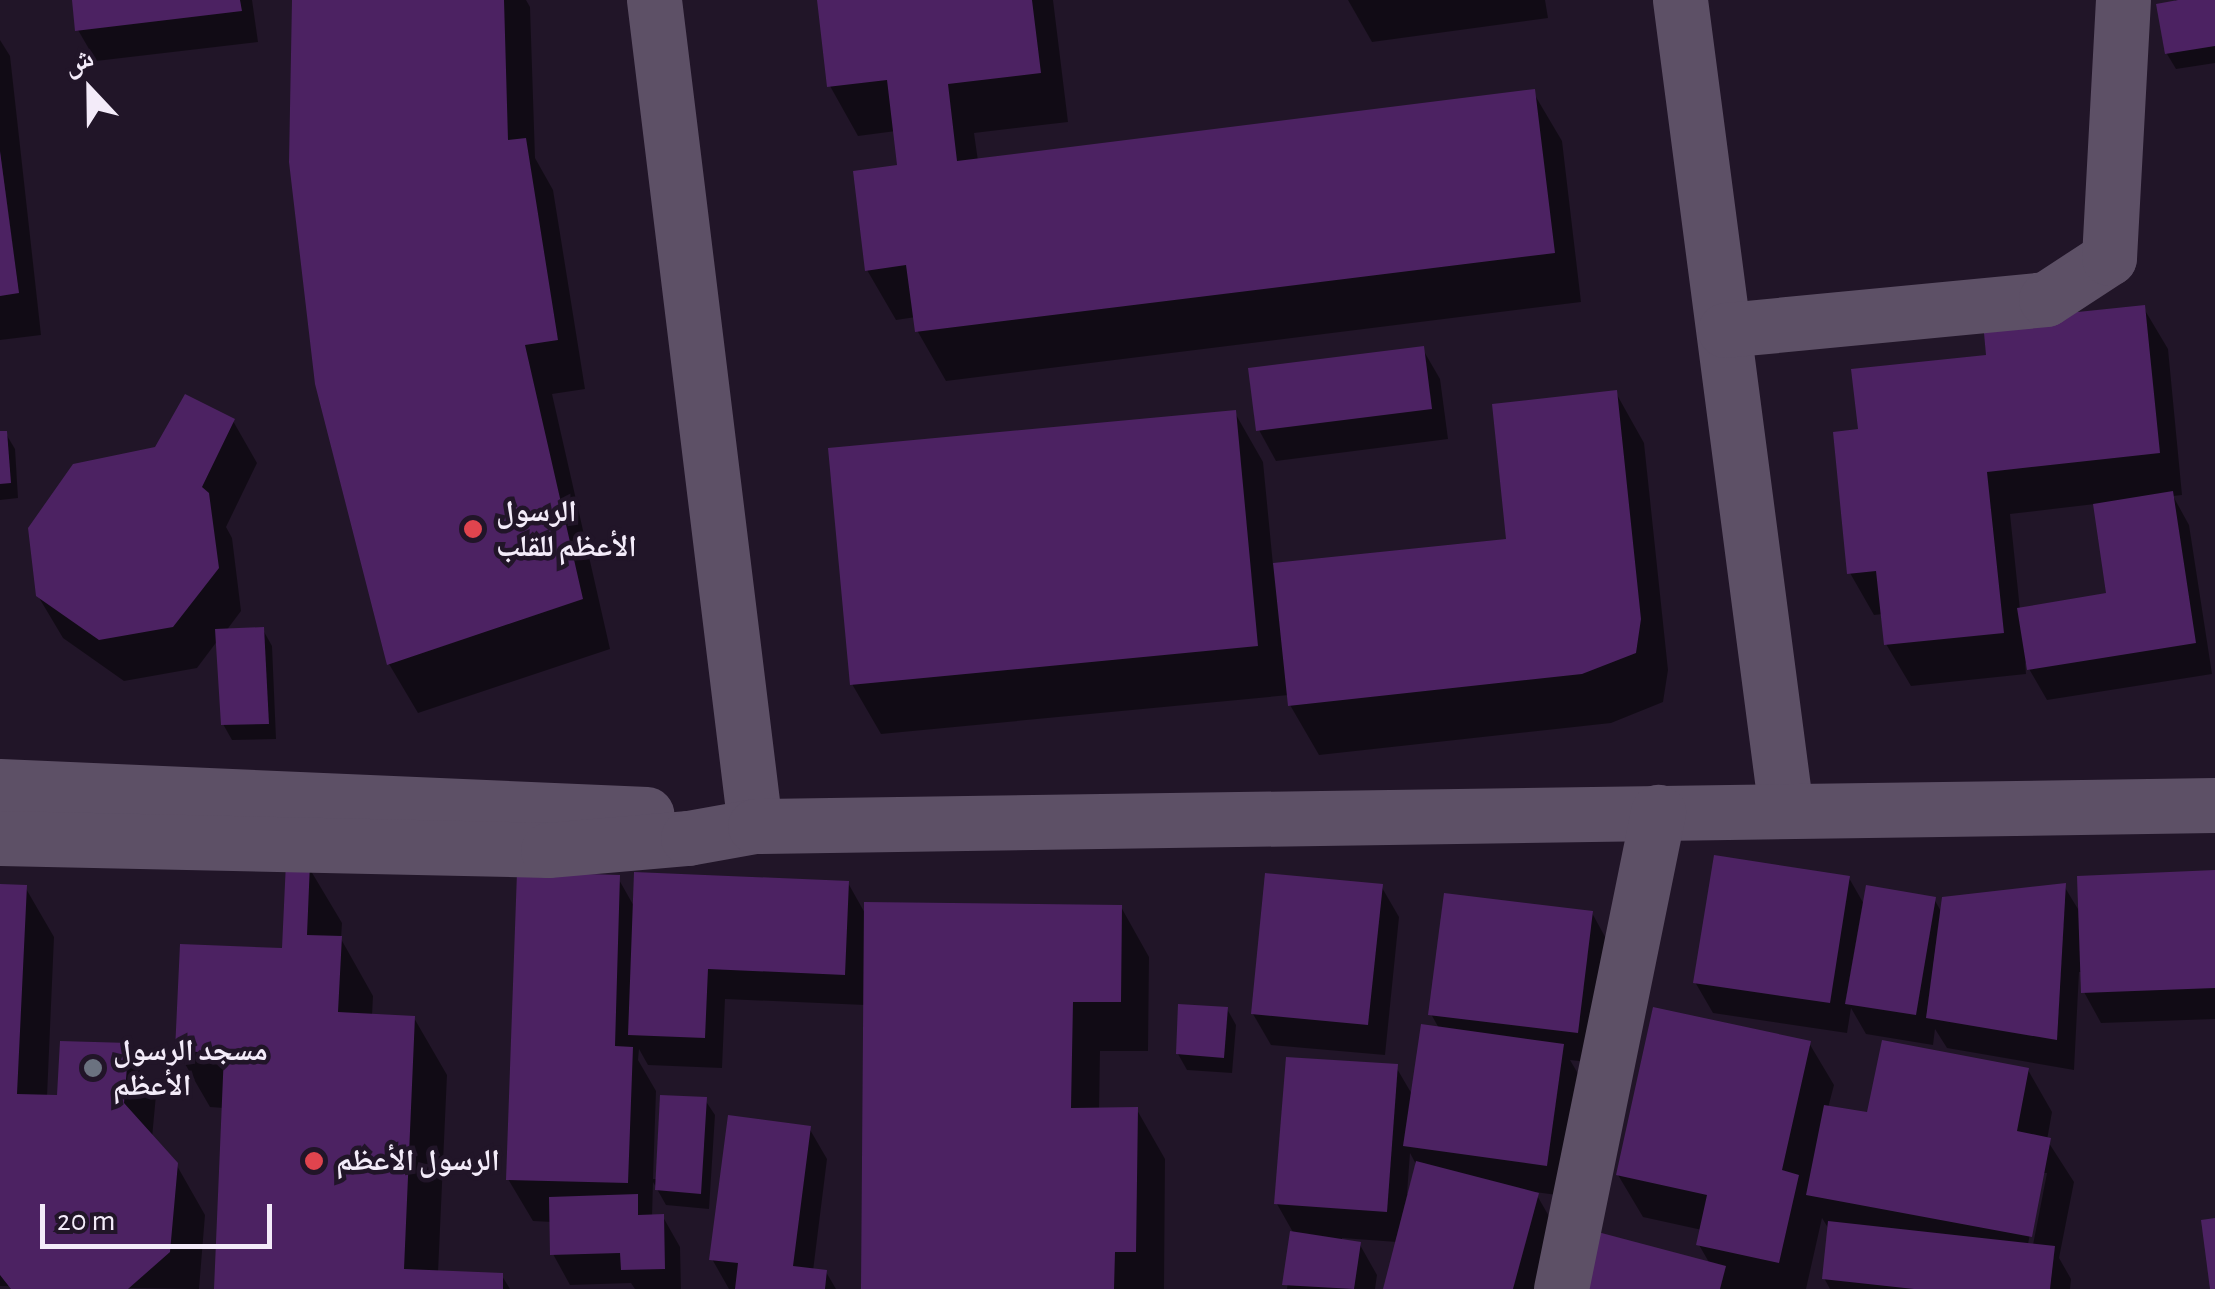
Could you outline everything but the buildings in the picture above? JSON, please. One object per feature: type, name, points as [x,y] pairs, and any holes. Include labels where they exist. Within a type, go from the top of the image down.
[{"type":"street","points":[[654,0],[749,826]]},
{"type":"street","points":[[1680,0],[1786,811]]},
{"type":"street","points":[[1724,330],[2046,299],[2109,258],[2122,0]]},
{"type":"street","points":[[0,786],[616,812],[749,826],[2215,805]]},
{"type":"street","points":[[1561,1289],[1658,812]]},
{"type":"street","points":[[0,838],[548,850],[688,838],[749,826]]},
{"type":"place","name":"الرسول الأعظم للقلب","points":[[473,529]]},
{"type":"place","name":"مسجد الرسول الأعظم","points":[[93,1068]]},
{"type":"place","name":"الرسول الأعظم","points":[[314,1161]]}]
